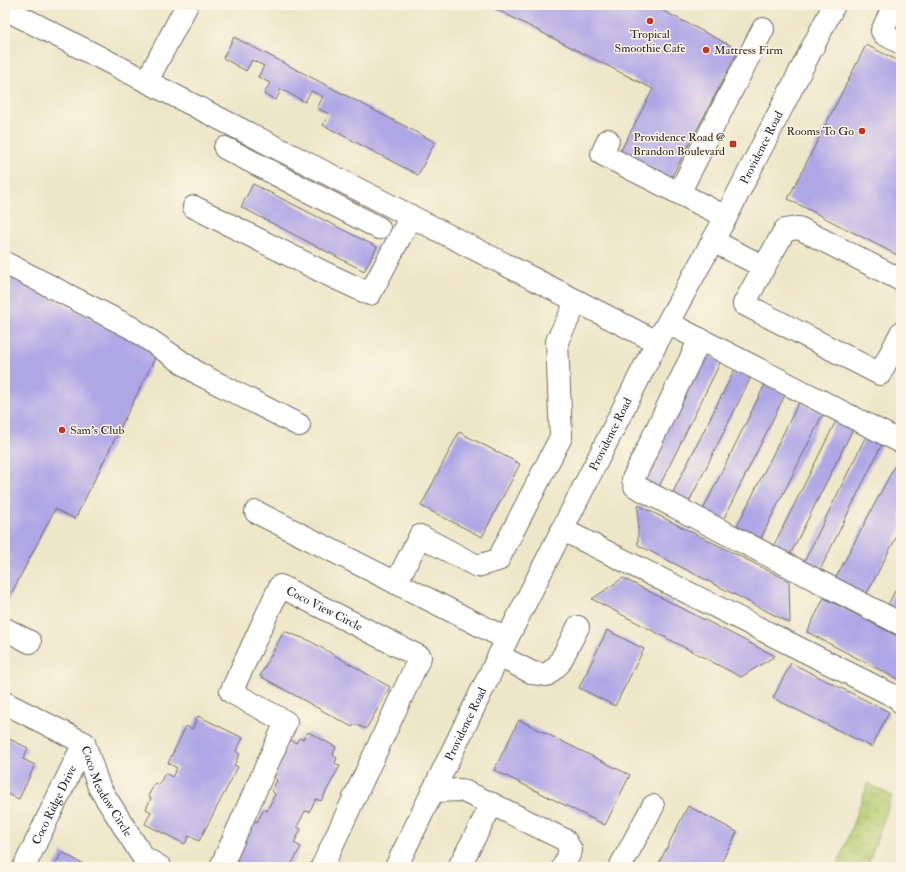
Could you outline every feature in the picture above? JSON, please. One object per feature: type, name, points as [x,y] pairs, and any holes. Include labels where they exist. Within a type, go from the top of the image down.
[{"type":"street","points":[[147,81],[187,5]]},
{"type":"street","name":"Providence Road","points":[[396,867],[503,647],[657,342],[726,217],[834,5]]},
{"type":"street","points":[[894,5],[882,31],[884,34],[901,43]]},
{"type":"street","points":[[5,9],[657,342]]},
{"type":"street","points":[[679,193],[763,29]]},
{"type":"street","points":[[608,140],[602,154],[726,217]]},
{"type":"street","points":[[225,148],[379,228]]},
{"type":"street","points":[[194,207],[326,274],[370,294],[411,216]]},
{"type":"street","points":[[901,280],[799,228],[785,230],[744,304],[880,374],[901,333]]},
{"type":"street","points":[[713,241],[764,267]]},
{"type":"street","points":[[5,263],[132,328],[199,374],[299,424]]},
{"type":"street","points":[[396,583],[420,536],[478,566],[498,560],[561,437],[557,341],[577,301]]},
{"type":"street","points":[[668,323],[901,442]]},
{"type":"street","points":[[700,339],[633,479],[635,486],[901,624]]},
{"type":"street","points":[[256,512],[396,583],[503,647],[533,673],[547,675],[559,664],[578,627]]},
{"type":"street","points":[[563,530],[900,699],[901,702]]},
{"type":"street","name":"Coco View Circle","points":[[221,867],[286,722],[231,692],[280,586],[420,657],[322,867]]},
{"type":"street","points":[[5,629],[30,642]]},
{"type":"street","name":"Coco Meadow Circle","points":[[5,703],[84,743],[99,787],[144,857],[160,867]]},
{"type":"street","name":"Coco Ridge Drive","points":[[24,867],[84,743]]},
{"type":"street","points":[[433,791],[461,790],[565,840],[571,850],[563,867]]},
{"type":"street","points":[[459,867],[492,804]]},
{"type":"street","points":[[620,867],[653,806]]},
{"type":"green space","points":[[868,783],[892,796],[867,867],[837,867]]},
{"type":"building","points":[[488,5],[652,5],[739,50],[669,182],[619,154],[653,89]]},
{"type":"building","points":[[234,37],[435,142],[418,175],[323,125],[329,114],[317,108],[323,97],[311,91],[305,102],[281,89],[276,100],[264,94],[270,83],[258,77],[264,66],[252,60],[246,71],[223,58]]},
{"type":"building","name":"Rooms To Go","points":[[866,45],[901,62],[901,247],[897,255],[788,199]]},
{"type":"building","points":[[253,184],[377,247],[364,271],[241,207]]},
{"type":"building","name":"Sam's Club","points":[[5,274],[158,352],[75,519],[55,509],[5,606]]},
{"type":"building","points":[[704,353],[721,361],[657,491],[640,483]]},
{"type":"building","points":[[735,369],[751,377],[687,506],[670,498]]},
{"type":"building","points":[[765,384],[785,395],[721,524],[701,514]]},
{"type":"building","points":[[799,402],[823,414],[759,542],[735,530]]},
{"type":"building","points":[[836,421],[853,429],[789,557],[772,549]]},
{"type":"building","points":[[459,432],[520,464],[482,537],[421,506]]},
{"type":"building","points":[[866,436],[882,444],[819,572],[803,564]]},
{"type":"building","points":[[901,454],[901,528],[865,597],[834,581]]},
{"type":"building","points":[[638,505],[789,581],[790,623],[638,545]]},
{"type":"building","points":[[623,578],[775,656],[741,677],[592,599]]},
{"type":"building","points":[[901,579],[901,616],[886,609]]},
{"type":"building","points":[[824,598],[901,638],[901,681],[807,632]]},
{"type":"building","points":[[607,630],[644,649],[615,706],[579,688]]},
{"type":"building","points":[[284,631],[308,640],[390,687],[366,729],[355,724],[352,727],[260,676]]},
{"type":"building","points":[[791,663],[889,712],[872,747],[773,698]]},
{"type":"building","points":[[198,716],[243,738],[236,751],[240,754],[234,765],[238,767],[199,841],[189,836],[185,844],[145,824],[151,812],[146,809],[151,798],[148,796],[155,783],[159,785],[165,773],[172,777],[177,768],[168,763],[186,726],[192,729]]},
{"type":"building","points":[[519,720],[630,775],[605,825],[494,770]]},
{"type":"building","points":[[308,732],[336,747],[333,755],[337,758],[335,763],[340,766],[321,801],[316,799],[309,812],[305,811],[297,827],[301,829],[294,843],[301,847],[290,867],[238,867],[239,865],[236,863],[238,858],[232,855],[249,819],[257,822],[264,809],[267,811],[275,794],[272,791],[277,780],[274,777],[289,739],[296,743],[299,738],[303,739]]},
{"type":"building","points":[[5,737],[28,748],[23,759],[35,765],[19,799],[7,794],[5,798]]},
{"type":"building","points":[[688,806],[737,832],[719,867],[657,867]]},
{"type":"building","points":[[62,852],[88,867],[54,867]]},
{"type":"place","name":"Tropical Smoothie Cafe","points":[[650,21]]},
{"type":"place","name":"Mattress Firm","points":[[706,50]]},
{"type":"place","name":"Rooms To Go","points":[[862,131]]},
{"type":"place","name":"Providence Road @ Brandon Boulevard","points":[[733,144]]},
{"type":"place","name":"Sam's Club","points":[[62,430]]}]
